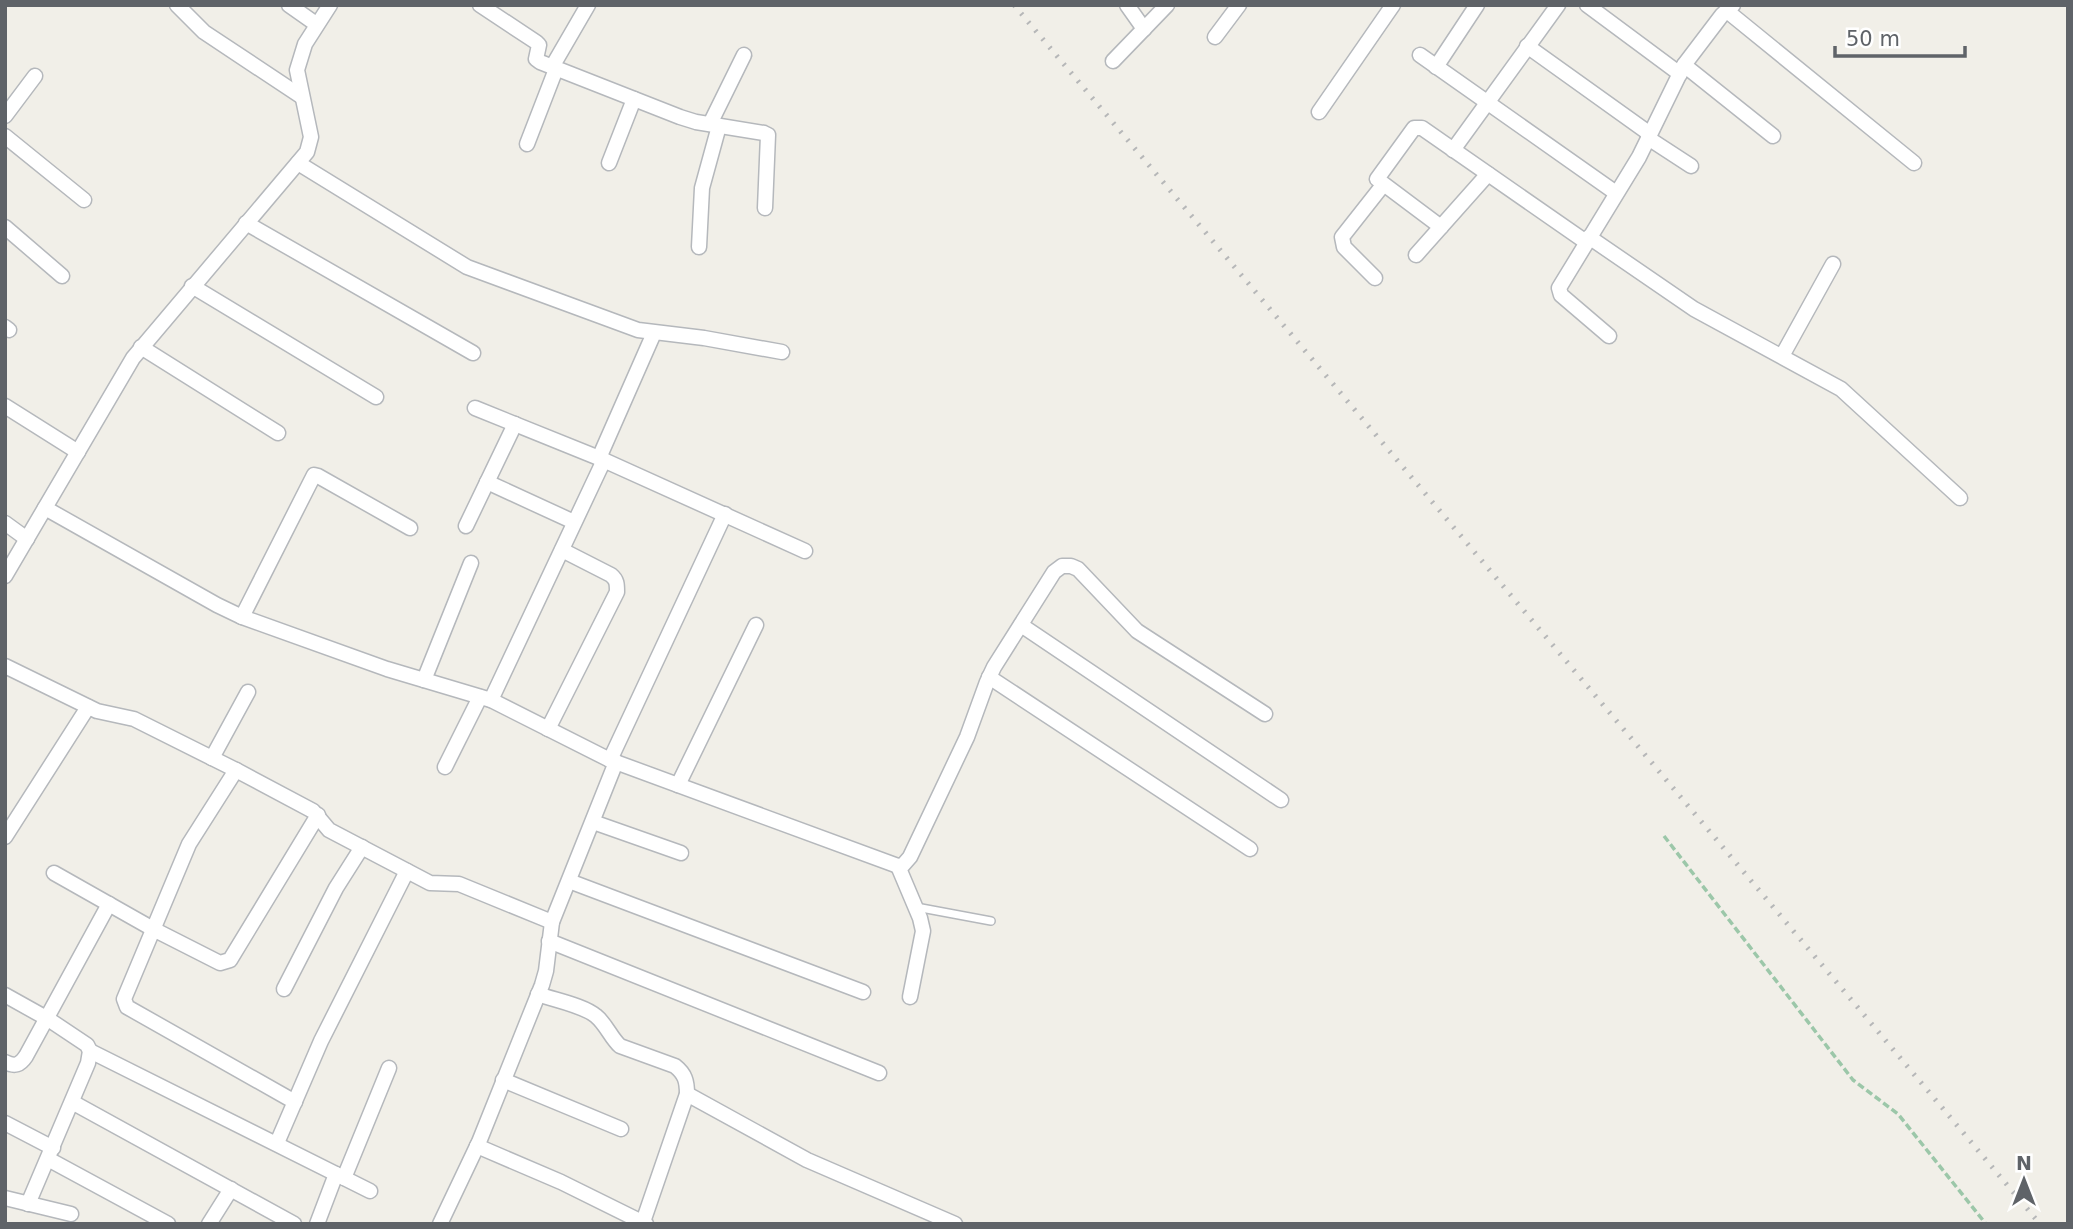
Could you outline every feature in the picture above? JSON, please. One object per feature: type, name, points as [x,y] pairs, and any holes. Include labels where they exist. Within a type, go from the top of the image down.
[{"type":"street","points":[[177,5],[204,32],[302,97]]},
{"type":"street","points":[[289,5],[316,24]]},
{"type":"street","points":[[5,576],[141,347],[307,152],[311,137],[297,70],[305,44],[330,5]]},
{"type":"street","points":[[480,5],[536,42],[539,45],[536,59],[554,68],[680,117],[764,132],[768,135],[765,208]]},
{"type":"street","points":[[527,144],[554,68],[588,5]]},
{"type":"street","points":[[1127,5],[1144,29]]},
{"type":"street","points":[[1113,61],[1167,5]]},
{"type":"street","points":[[1215,37],[1239,5]]},
{"type":"street","points":[[1319,112],[1393,5]]},
{"type":"street","points":[[1436,66],[1477,5]]},
{"type":"street","points":[[1453,150],[1558,5]]},
{"type":"street","points":[[1587,5],[1682,69],[1773,136]]},
{"type":"street","points":[[1709,5],[1728,10],[1914,163]]},
{"type":"street","points":[[1609,336],[1561,295],[1559,288],[1639,157],[1682,69],[1728,10]]},
{"type":"street","points":[[1528,46],[1691,166]]},
{"type":"street","points":[[699,247],[702,188],[714,125],[744,55]]},
{"type":"street","points":[[1420,55],[1616,193]]},
{"type":"street","points":[[5,116],[35,76]]},
{"type":"street","points":[[609,163],[634,99]]},
{"type":"street","points":[[1441,227],[1378,181],[1378,176],[1414,128],[1422,128],[1688,305],[1841,389],[1960,498]]},
{"type":"street","points":[[5,136],[84,200]]},
{"type":"street","points":[[298,163],[467,267],[622,326],[782,352]]},
{"type":"street","points":[[1416,255],[1488,174]]},
{"type":"street","points":[[1375,278],[1344,247],[1342,237],[1383,185]]},
{"type":"street","points":[[246,223],[473,353]]},
{"type":"street","points":[[5,227],[62,276]]},
{"type":"street","points":[[1782,356],[1833,264]]},
{"type":"street","points":[[192,286],[376,397]]},
{"type":"street","points":[[445,767],[486,698],[562,550],[654,333]]},
{"type":"street","points":[[141,347],[278,433]]},
{"type":"street","points":[[5,406],[78,452]]},
{"type":"street","points":[[475,408],[601,459],[805,551]]},
{"type":"street","points":[[466,526],[514,424]]},
{"type":"street","points":[[242,617],[314,475],[410,528]]},
{"type":"street","points":[[487,482],[574,523]]},
{"type":"street","points":[[45,508],[242,617],[380,667],[486,698],[613,761],[898,866],[907,862],[916,845],[967,737],[989,677],[1055,572],[1062,566],[1071,566],[1085,575],[1137,631],[1265,714]]},
{"type":"street","points":[[440,1224],[477,1146],[538,994],[546,971],[552,922],[593,821],[613,761],[725,514]]},
{"type":"street","points":[[5,523],[27,538]]},
{"type":"street","points":[[548,729],[617,592],[616,580],[611,575],[562,550]]},
{"type":"street","points":[[424,680],[471,563]]},
{"type":"street","points":[[678,785],[756,625]]},
{"type":"street","points":[[1021,625],[1281,800]]},
{"type":"street","points":[[5,666],[88,707],[109,715],[134,719],[236,770],[318,815],[329,830],[430,883],[459,884],[552,922]]},
{"type":"street","points":[[989,677],[1250,849]]},
{"type":"street","points":[[212,758],[248,692]]},
{"type":"street","points":[[5,837],[88,707]]},
{"type":"street","points":[[236,770],[189,844],[124,1003],[295,1102]]},
{"type":"street","points":[[54,873],[220,964],[230,960],[318,815]]},
{"type":"street","points":[[593,821],[681,853]]},
{"type":"street","points":[[284,989],[336,888],[362,847]]},
{"type":"street","points":[[898,866],[923,931],[910,997]]},
{"type":"street","points":[[277,1143],[321,1041],[408,871]]},
{"type":"street","points":[[569,881],[863,992]]},
{"type":"street","points":[[5,1062],[12,1066],[23,1062],[109,904]]},
{"type":"street","points":[[549,941],[879,1073]]},
{"type":"street","points":[[477,1146],[561,1182],[644,1223],[687,1094],[687,1082],[683,1072],[676,1066],[620,1046],[596,1016],[587,1010],[538,994]]},
{"type":"street","points":[[5,995],[48,1018],[87,1045],[90,1051],[88,1063],[28,1204]]},
{"type":"street","points":[[90,1051],[370,1191]]},
{"type":"street","points":[[317,1224],[389,1068]]},
{"type":"street","points":[[503,1080],[621,1129]]},
{"type":"street","points":[[687,1094],[807,1160],[955,1224]]},
{"type":"street","points":[[72,1102],[294,1224]]},
{"type":"street","points":[[5,1123],[50,1154],[168,1224]]},
{"type":"street","points":[[209,1224],[231,1189]]},
{"type":"street","points":[[5,1198],[71,1214]]},
{"type":"street","points":[[608,1224],[617,1209]]},
{"type":"lane","points":[[915,907],[991,921]]},
{"type":"path","points":[[1664,836],[1853,1080],[1898,1114],[1986,1224]]},
{"type":"railway","points":[[1014,5],[2040,1224]]}]
